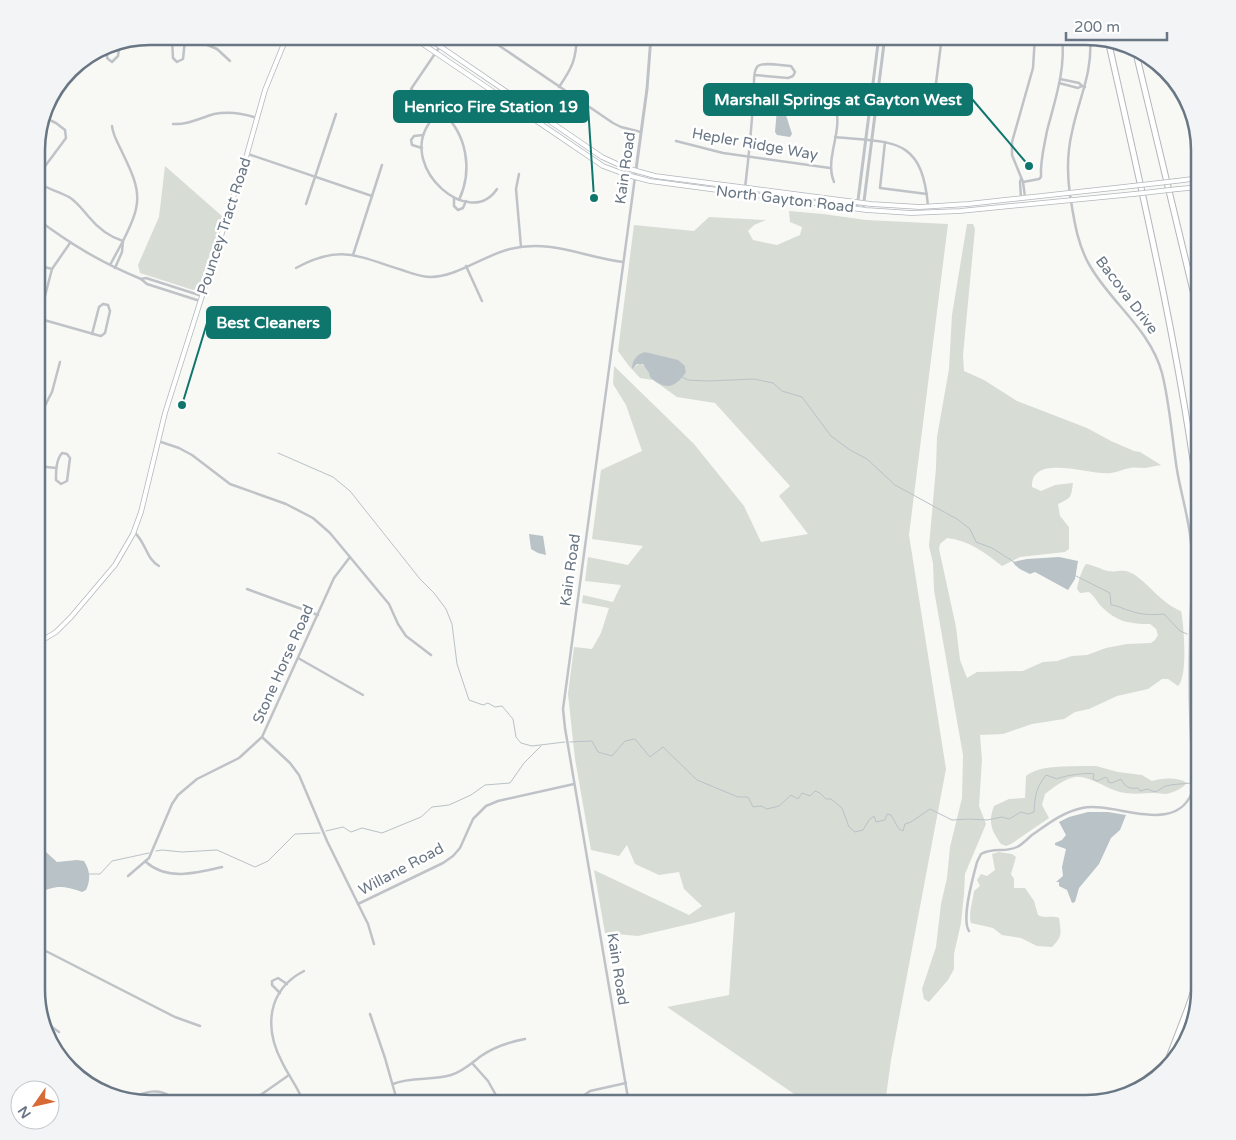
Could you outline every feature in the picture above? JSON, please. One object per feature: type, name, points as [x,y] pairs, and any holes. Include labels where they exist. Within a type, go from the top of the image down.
[{"type":"highway","points":[[1110,48],[1171,330],[1191,446]]},
{"type":"highway","points":[[1137,59],[1191,282]]},
{"type":"highway","points":[[1172,1049],[1190,1001]]},
{"type":"main road","name":"Pouncey Tract Road","points":[[45,639],[56,632],[71,617],[118,561],[134,532],[141,512],[157,441],[247,154],[256,118],[268,81],[283,45]]},
{"type":"main road","name":"North Gayton Road","points":[[424,45],[593,159],[614,171],[635,178],[898,213],[936,213],[1191,188]]},
{"type":"main road","name":"North Gayton Road","points":[[437,45],[591,151],[617,165],[655,176],[864,203],[928,207],[1191,179]]},
{"type":"street","points":[[172,45],[172,58],[177,62],[183,59],[184,45]]},
{"type":"street","points":[[207,45],[217,49],[230,61]]},
{"type":"street","points":[[498,45],[613,123],[641,132]]},
{"type":"street","points":[[559,87],[574,65],[577,45]]},
{"type":"street","name":"Kain Road","points":[[628,1095],[565,728],[564,704],[636,171],[650,45]]},
{"type":"street","points":[[857,208],[878,45]]},
{"type":"street","points":[[863,209],[884,45]]},
{"type":"street","points":[[936,83],[941,45]]},
{"type":"street","points":[[1024,198],[1022,180],[1012,155],[1012,142],[1032,68],[1034,45]]},
{"type":"street","points":[[1022,180],[1039,179],[1042,177],[1041,157],[1060,79],[1063,45]]},
{"type":"street","name":"Bacova Drive","points":[[1090,45],[1090,61],[1069,149],[1068,164],[1071,200],[1078,238],[1085,257],[1102,284],[1147,339],[1162,373],[1177,470],[1191,543],[1191,734]]},
{"type":"street","points":[[440,47],[411,89],[441,111],[458,131],[467,157],[465,184],[459,200]]},
{"type":"street","points":[[107,54],[107,58],[112,62],[118,56],[119,50]]},
{"type":"street","points":[[745,188],[755,75],[757,67],[763,64],[791,66],[795,72],[790,78],[755,75]]},
{"type":"street","points":[[1060,79],[1079,83],[1083,87]]},
{"type":"street","points":[[1068,86],[1069,81]]},
{"type":"street","points":[[1059,83],[1078,88],[1083,87]]},
{"type":"street","points":[[834,182],[830,168],[838,115],[835,106]]},
{"type":"street","points":[[441,111],[428,124],[423,135],[422,148],[425,166],[430,177],[439,187],[454,198],[466,202],[486,199],[494,194],[497,189]]},
{"type":"street","points":[[173,124],[186,124],[214,114],[230,112],[246,114],[256,118]]},
{"type":"street","points":[[306,204],[336,114]]},
{"type":"street","points":[[45,165],[66,138],[65,130],[50,120]]},
{"type":"street","points":[[110,266],[134,218],[138,204],[138,188],[112,126]]},
{"type":"street","points":[[422,148],[412,145],[411,140],[414,136],[423,135]]},
{"type":"street","points":[[835,136],[898,145],[915,158],[921,168],[928,207]]},
{"type":"street","name":"Hepler Ridge Way","points":[[676,141],[723,154],[830,168]]},
{"type":"street","points":[[884,142],[880,188],[927,194]]},
{"type":"street","points":[[247,154],[372,196]]},
{"type":"street","points":[[353,255],[382,165]]},
{"type":"street","points":[[519,174],[516,189],[521,247]]},
{"type":"street","points":[[45,187],[69,197],[103,230],[123,241]]},
{"type":"street","points":[[454,198],[454,206],[458,210],[463,208],[466,202]]},
{"type":"street","points":[[45,225],[70,243],[110,266],[201,298]]},
{"type":"street","points":[[115,268],[122,252],[123,241]]},
{"type":"street","points":[[45,294],[52,269],[70,243]]},
{"type":"street","points":[[296,268],[313,259],[330,254],[353,255],[424,277],[445,275],[499,252],[535,246],[559,247],[597,258],[623,262]]},
{"type":"street","points":[[466,266],[482,301]]},
{"type":"street","points":[[45,267],[52,269]]},
{"type":"street","points":[[45,321],[99,336],[105,333],[110,311],[108,305],[103,304],[99,307],[92,334]]},
{"type":"street","points":[[45,405],[52,392],[60,362]]},
{"type":"street","points":[[157,441],[192,455],[230,484],[286,504],[305,513],[324,528],[389,604],[404,633],[431,655]]},
{"type":"street","points":[[62,453],[67,454],[70,458],[70,464],[67,482],[64,484],[56,480],[56,468],[60,455],[62,453]]},
{"type":"street","points":[[45,467],[56,468]]},
{"type":"street","points":[[134,532],[142,540],[152,561],[159,566]]},
{"type":"street","name":"Stone Horse Road","points":[[128,876],[146,862],[152,854],[172,804],[178,795],[197,779],[238,758],[262,737],[336,574],[350,557]]},
{"type":"street","points":[[247,589],[318,615]]},
{"type":"street","points":[[298,658],[363,695]]},
{"type":"street","points":[[262,737],[290,763],[299,775],[327,841],[372,932],[374,944]]},
{"type":"street","name":"Willane Road","points":[[358,904],[453,856],[464,842],[473,819],[491,803],[575,784]]},
{"type":"street","name":"Bacova Drive","points":[[969,931],[966,922],[968,903],[977,862],[981,854],[992,849],[1009,850],[1017,847],[1058,818],[1082,808],[1105,807],[1150,816],[1166,814],[1186,802],[1191,796]]},
{"type":"street","points":[[146,862],[160,872],[179,874],[222,867]]},
{"type":"street","points":[[45,950],[175,1017],[200,1026]]},
{"type":"street","points":[[301,1095],[277,1052],[271,1028],[272,1013],[280,993],[286,984],[304,971]]},
{"type":"street","points":[[280,993],[273,987],[272,981],[278,978],[286,984]]},
{"type":"street","points":[[370,1014],[396,1095]]},
{"type":"street","points":[[52,1027],[59,1032]]},
{"type":"street","points":[[393,1084],[451,1075],[502,1045],[525,1039]]},
{"type":"street","points":[[472,1062],[488,1081],[496,1095]]},
{"type":"street","points":[[260,1095],[289,1075]]},
{"type":"street","points":[[584,1095],[590,1091],[626,1083]]},
{"type":"street","points":[[142,1094],[155,1091],[164,1092],[168,1095]]},
{"type":"shaded area","points":[[781,106],[785,112],[792,134],[790,137],[777,135],[775,132],[777,109]]},
{"type":"shaded area","points":[[165,166],[223,217],[198,289],[193,290],[140,273],[138,265],[159,217]]},
{"type":"shaded area","points":[[789,211],[866,220],[948,224],[909,535],[946,769],[891,1060],[886,1095],[796,1095],[667,1007],[729,995],[735,912],[638,936],[605,933],[594,870],[689,915],[702,906],[684,889],[679,872],[659,875],[635,864],[627,845],[619,856],[591,850],[575,759],[568,694],[574,647],[592,649],[601,633],[609,608],[582,603],[583,595],[613,602],[621,585],[585,581],[588,557],[628,565],[643,546],[592,539],[601,470],[642,451],[626,405],[613,384],[614,366],[694,444],[744,506],[761,542],[808,534],[779,496],[790,486],[715,403],[677,397],[653,380],[640,378],[618,351],[634,225],[694,231],[709,217],[766,220],[754,225],[748,231],[753,240],[777,245],[800,235],[802,227],[790,222]],"holes":[[[645,352],[685,366],[686,372],[649,373],[646,367],[640,363],[633,368]]]},
{"type":"shaded area","points":[[967,224],[973,224],[975,229],[963,355],[964,371],[984,380],[1017,401],[1087,428],[1111,441],[1140,452],[1161,465],[1130,468],[1111,473],[1051,468],[1041,470],[1034,476],[1032,487],[1041,491],[1055,485],[1073,483],[1070,497],[1058,504],[1060,516],[1069,527],[1069,549],[1065,552],[1020,557],[1002,566],[983,552],[962,541],[947,538],[940,544],[939,549],[956,627],[960,660],[967,678],[977,672],[1023,671],[1043,662],[1087,655],[1106,648],[1127,644],[1151,643],[1155,640],[1158,635],[1156,629],[1150,624],[1130,623],[1119,619],[1102,607],[1089,592],[1080,593],[1077,589],[1086,564],[1108,571],[1131,573],[1141,579],[1168,604],[1181,611],[1184,662],[1181,681],[1178,686],[1168,679],[1162,679],[1148,689],[1117,696],[1089,709],[1075,712],[1064,719],[1032,724],[1003,734],[980,735],[982,760],[979,806],[986,824],[965,874],[961,923],[954,954],[954,969],[948,980],[929,1002],[924,999],[922,989],[936,947],[950,847],[962,798],[963,755],[934,590],[933,563],[929,546],[937,437],[949,369],[952,315]]},
{"type":"shaded area","points":[[645,352],[678,360],[685,366],[686,372],[678,382],[670,386],[661,384],[650,377],[643,364],[637,364],[632,369],[636,358]]},
{"type":"shaded area","points":[[529,534],[543,536],[546,555],[531,549]]},
{"type":"shaded area","points":[[1059,557],[1078,561],[1075,579],[1068,590],[1035,572],[1030,574],[1016,566],[1013,562],[1027,559]]},
{"type":"shaded area","points":[[1096,766],[1118,772],[1142,775],[1152,781],[1170,779],[1187,783],[1168,794],[1133,794],[1115,790],[1086,778],[1071,778],[1045,794],[1042,805],[1049,818],[1011,844],[1006,846],[1001,844],[991,826],[994,806],[1009,799],[1025,798],[1026,776],[1032,772],[1052,767]]},
{"type":"shaded area","points":[[1088,812],[1108,812],[1126,815],[1120,830],[1111,838],[1099,864],[1079,888],[1075,902],[1072,903],[1067,890],[1059,886],[1059,882],[1056,882],[1063,876],[1062,867],[1066,849],[1055,845],[1055,843],[1062,840],[1066,835],[1059,822]]},
{"type":"shaded area","points":[[45,851],[57,862],[84,861],[89,875],[89,883],[86,890],[82,892],[59,887],[45,891]]},
{"type":"shaded area","points":[[999,852],[1012,854],[1016,857],[1011,874],[1014,879],[1014,888],[1025,888],[1034,901],[1038,915],[1059,918],[1060,934],[1052,947],[1037,946],[1021,938],[1002,935],[993,928],[971,923],[970,912],[974,891],[980,886],[977,880],[981,874],[987,876],[995,870],[992,854]]},
{"type":"waterway","points":[[682,377],[688,380],[708,381],[754,379],[773,383],[782,391],[802,397],[831,436],[850,450],[867,459],[895,485],[957,519],[970,529],[976,542],[992,548],[1014,562]]},
{"type":"waterway","points":[[278,453],[333,477],[350,491],[420,579],[434,593],[446,609],[452,624],[457,664],[469,700],[483,705],[488,703],[495,707],[502,706],[513,719],[516,737],[521,743],[532,746],[565,742]]},
{"type":"waterway","points":[[1074,575],[1110,593],[1111,605],[1139,613],[1151,615],[1164,614],[1180,631],[1187,634]]},
{"type":"waterway","points":[[570,742],[592,741],[598,752],[612,756],[625,741],[635,739],[650,757],[663,747],[697,780],[738,797],[748,797],[753,807],[761,806],[767,809],[779,806],[791,795],[798,799],[802,793],[810,796],[815,791],[826,799],[831,799],[842,808],[849,827],[855,832],[863,830],[874,816],[876,822],[885,820],[887,814],[891,815],[899,829],[903,831],[905,824],[930,809],[952,820],[987,820],[1002,817],[1009,819],[1021,812],[1028,814],[1034,812],[1037,792],[1046,775],[1057,779],[1075,775],[1094,774],[1093,779],[1097,781],[1106,777],[1108,782],[1112,783],[1121,779],[1128,787],[1138,788],[1140,791],[1148,789],[1156,791],[1169,785],[1191,783]]},
{"type":"waterway","points":[[326,831],[343,827],[351,832],[362,828],[382,833],[421,817],[432,807],[449,805],[471,795],[485,785],[510,783],[524,763],[541,746]]},
{"type":"waterway","points":[[156,851],[217,850],[255,867],[268,861],[295,834],[320,833]]},
{"type":"waterway","points":[[89,874],[100,874],[112,861],[149,853]]},
{"type":"place","name":"Marshall Springs at Gayton West","points":[[1029,166]]},
{"type":"place","name":"Henrico Fire Station 19","points":[[594,198]]},
{"type":"place","name":"Best Cleaners","points":[[182,405]]}]
